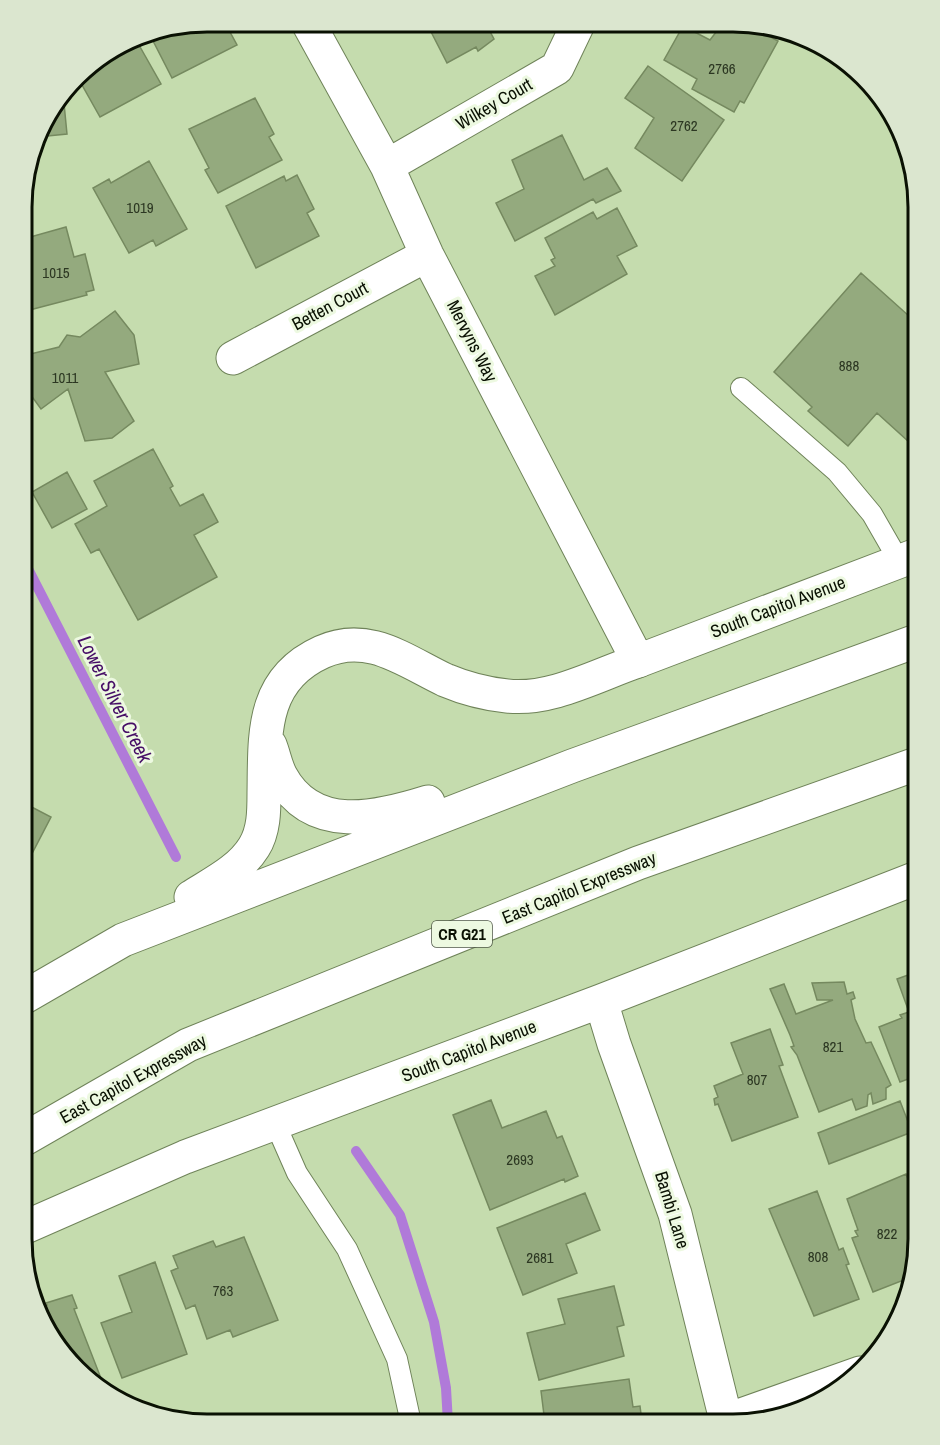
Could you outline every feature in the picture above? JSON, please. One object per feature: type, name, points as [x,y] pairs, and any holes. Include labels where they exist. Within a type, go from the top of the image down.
[{"type":"main road","name":"Mervyns Way","points":[[313,32],[387,166],[427,255],[638,661]]},
{"type":"main road","name":"Wilkey Court","points":[[387,166],[557,68],[574,32]]},
{"type":"main road","name":"Betten Court","points":[[233,358],[427,255]]},
{"type":"main road","name":"South Capitol Avenue","points":[[123,940],[237,868],[254,847],[262,826],[265,730],[274,698],[285,680],[300,665],[322,652],[348,645],[384,649],[447,681],[506,696],[535,697],[638,661],[908,558]]},
{"type":"main road","points":[[32,993],[123,940],[572,766],[908,644]]},
{"type":"main road","points":[[265,730],[281,776],[299,801],[347,819],[398,812],[572,766]]},
{"type":"main road","name":"East Capitol Expressway","points":[[32,1135],[188,1045],[638,863],[908,767]]},
{"type":"main road","name":"South Capitol Avenue","points":[[32,1224],[185,1157],[601,1001],[908,881]]},
{"type":"main road","name":"Bambi Lane","points":[[601,1001],[614,1044],[675,1214],[725,1414]]},
{"type":"main road","points":[[755,1412],[829,1384]]},
{"type":"lane","points":[[741,388],[837,472],[908,557]]},
{"type":"lane","points":[[275,1123],[297,1173],[347,1249],[398,1359],[409,1414]]},
{"type":"building","points":[[230,32],[237,45],[172,78],[153,40],[184,33]]},
{"type":"building","points":[[431,32],[490,32],[494,39],[478,51],[476,47],[447,63]]},
{"type":"building","points":[[680,32],[695,32],[710,40],[716,32],[733,32],[767,35],[778,41],[744,103],[740,101],[734,112],[692,89],[697,79],[664,60]]},
{"type":"building","points":[[139,45],[161,84],[100,117],[82,84],[109,61]]},
{"type":"building","points":[[648,66],[724,120],[682,181],[635,148],[654,118],[625,98]]},
{"type":"building","points":[[255,98],[274,134],[269,137],[282,160],[218,193],[205,170],[209,168],[189,129]]},
{"type":"building","points":[[64,105],[67,134],[47,136]]},
{"type":"building","points":[[562,135],[584,180],[607,168],[621,191],[596,203],[593,199],[515,241],[496,203],[524,189],[512,160]]},
{"type":"building","points":[[149,161],[187,229],[156,246],[153,240],[129,253],[93,188],[109,179],[111,183]]},
{"type":"building","points":[[297,175],[314,209],[307,213],[319,236],[256,268],[226,206],[284,176],[286,181]]},
{"type":"building","points":[[617,208],[637,246],[617,256],[627,274],[555,315],[535,276],[555,266],[551,260],[555,258],[545,238],[593,212],[597,219]]},
{"type":"building","points":[[66,227],[74,257],[85,254],[94,290],[86,292],[87,295],[32,309],[32,236]]},
{"type":"building","points":[[861,273],[908,315],[908,441],[877,413],[848,446],[808,411],[812,407],[774,372]]},
{"type":"building","points":[[115,311],[134,335],[139,364],[105,372],[134,421],[112,438],[85,441],[68,389],[41,409],[32,397],[32,354],[59,347],[67,335],[80,337]]},
{"type":"building","points":[[153,449],[173,486],[170,488],[180,506],[203,494],[218,522],[194,535],[217,577],[138,620],[99,549],[91,553],[75,524],[107,506],[94,481]]},
{"type":"building","points":[[67,472],[87,509],[52,528],[32,492]]},
{"type":"building","points":[[32,807],[51,817],[32,854]]},
{"type":"building","points":[[908,975],[908,1009],[897,979]]},
{"type":"building","points":[[844,982],[847,994],[853,992],[855,998],[851,1000],[855,1019],[866,1043],[871,1042],[891,1085],[886,1088],[886,1099],[873,1104],[871,1093],[868,1095],[867,1106],[856,1110],[852,1099],[819,1112],[797,1055],[791,1047],[794,1046],[770,989],[784,984],[796,1014],[833,1000],[817,1000],[812,983]]},
{"type":"building","points":[[908,1012],[908,1079],[900,1082],[879,1027],[902,1018],[900,1015]]},
{"type":"building","points":[[770,1029],[783,1065],[779,1066],[798,1117],[732,1141],[718,1104],[715,1105],[714,1099],[718,1097],[714,1086],[743,1074],[731,1043]]},
{"type":"building","points":[[491,1100],[502,1128],[546,1111],[557,1138],[562,1136],[578,1176],[565,1182],[564,1179],[490,1210],[453,1115]]},
{"type":"building","points":[[900,1101],[908,1122],[908,1134],[829,1164],[818,1133]]},
{"type":"building","points":[[906,1174],[908,1179],[908,1250],[903,1280],[873,1292],[852,1238],[858,1236],[855,1231],[858,1230],[847,1199]]},
{"type":"building","points":[[817,1191],[839,1250],[843,1248],[849,1264],[846,1265],[859,1299],[814,1316],[769,1209]]},
{"type":"building","points":[[585,1193],[600,1230],[566,1244],[577,1273],[523,1295],[497,1228]]},
{"type":"building","points":[[244,1237],[278,1320],[233,1337],[230,1330],[207,1339],[195,1305],[186,1309],[171,1271],[178,1268],[173,1256],[213,1241],[216,1247]]},
{"type":"building","points":[[155,1262],[187,1354],[122,1378],[101,1323],[132,1312],[119,1276]]},
{"type":"building","points":[[614,1286],[624,1325],[617,1327],[624,1356],[539,1380],[527,1333],[565,1324],[558,1299]]},
{"type":"building","points":[[72,1295],[77,1308],[74,1309],[101,1377],[68,1345],[55,1326],[46,1303]]},
{"type":"building","points":[[629,1379],[633,1407],[640,1406],[641,1414],[544,1414],[541,1391]]},
{"type":"waterway","name":"Lower Silver Creek","points":[[32,576],[176,857]]},
{"type":"waterway","name":"Lower Silver Creek","points":[[356,1151],[400,1215],[434,1322],[446,1388],[447,1414]]}]
